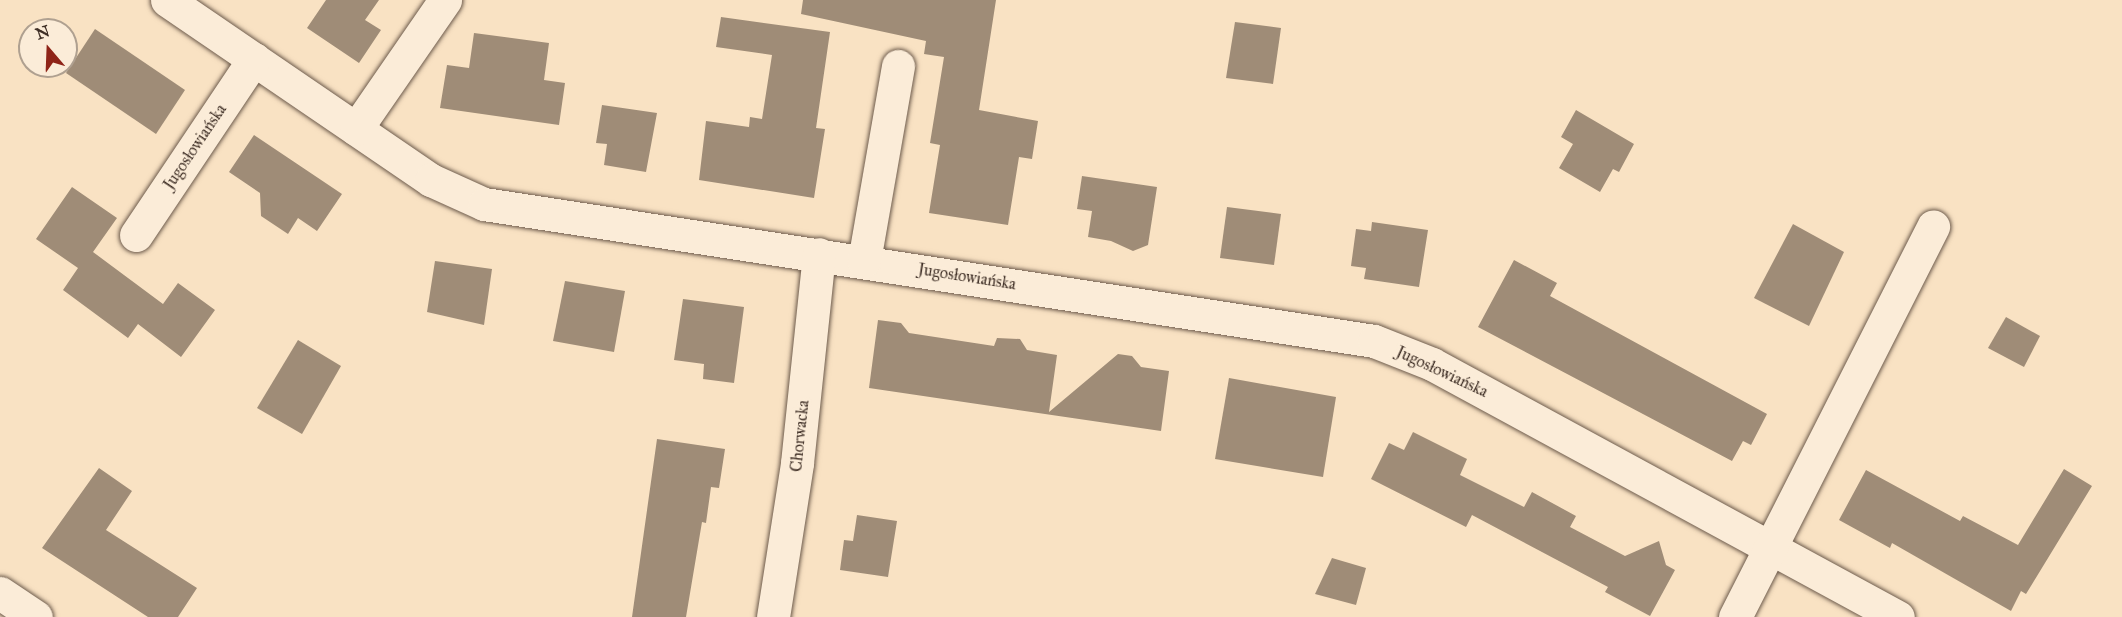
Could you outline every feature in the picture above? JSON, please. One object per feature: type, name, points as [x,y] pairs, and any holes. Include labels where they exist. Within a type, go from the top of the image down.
[{"type":"street","name":"Jugosłowiańska","points":[[167,0],[431,180],[484,204],[1374,341],[1432,364],[1770,550],[1898,617]]},
{"type":"street","points":[[356,129],[445,0]]},
{"type":"street","name":"Jugosłowiańska","points":[[136,235],[254,59]]},
{"type":"street","points":[[864,261],[898,66]]},
{"type":"street","points":[[1735,617],[1933,226]]},
{"type":"street","name":"Chorwacka","points":[[773,617],[794,486],[819,254]]},
{"type":"street","points":[[0,593],[36,617]]},
{"type":"building","points":[[326,0],[379,0],[365,20],[381,30],[359,63],[307,28]]},
{"type":"building","points":[[803,0],[996,0],[979,110],[1038,121],[1032,159],[1019,157],[1008,225],[929,213],[940,145],[930,143],[944,57],[924,54],[926,41],[801,14]]},
{"type":"building","points":[[721,17],[830,32],[816,128],[825,129],[814,198],[699,180],[706,121],[749,127],[750,117],[762,119],[772,55],[716,47]]},
{"type":"building","points":[[1235,22],[1281,28],[1273,84],[1226,78]]},
{"type":"building","points":[[95,29],[185,90],[156,134],[73,78],[78,78],[78,55]]},
{"type":"building","points":[[474,33],[549,43],[544,80],[565,83],[559,125],[440,108],[447,65],[469,68]]},
{"type":"building","points":[[602,105],[657,113],[646,172],[604,165],[607,144],[596,143]]},
{"type":"building","points":[[1576,110],[1634,144],[1619,172],[1613,169],[1600,192],[1559,168],[1573,144],[1561,137]]},
{"type":"building","points":[[254,135],[342,194],[317,231],[298,218],[288,234],[261,216],[260,193],[229,172]]},
{"type":"building","points":[[1082,176],[1157,187],[1148,245],[1133,251],[1111,241],[1088,237],[1092,211],[1077,209]]},
{"type":"building","points":[[72,187],[117,218],[93,252],[163,304],[178,283],[215,310],[181,357],[138,324],[128,338],[63,290],[78,268],[36,239]]},
{"type":"building","points":[[1227,207],[1281,214],[1274,265],[1220,258]]},
{"type":"building","points":[[1372,222],[1428,230],[1419,287],[1364,279],[1366,268],[1351,266],[1356,229],[1371,231]]},
{"type":"building","points":[[1793,224],[1844,252],[1809,326],[1754,298]]},
{"type":"building","points":[[1514,260],[1557,283],[1550,296],[1767,414],[1751,445],[1743,441],[1732,461],[1478,327]]},
{"type":"building","points":[[435,261],[492,269],[484,325],[427,312]]},
{"type":"building","points":[[565,281],[625,291],[614,352],[553,341]]},
{"type":"building","points":[[683,299],[744,307],[734,383],[703,379],[704,364],[674,360]]},
{"type":"building","points":[[2006,317],[2040,336],[2024,367],[1988,348]]},
{"type":"building","points":[[878,320],[901,323],[909,333],[994,346],[997,338],[1020,339],[1027,350],[1057,355],[1049,412],[1118,354],[1132,356],[1141,367],[1169,371],[1161,431],[869,388]]},
{"type":"building","points":[[298,340],[341,366],[302,434],[257,408]]},
{"type":"building","points":[[1229,378],[1336,397],[1323,477],[1215,459]]},
{"type":"building","points":[[1413,432],[1467,459],[1460,475],[1524,507],[1532,492],[1576,516],[1570,527],[1625,556],[1659,541],[1666,565],[1675,570],[1650,616],[1605,592],[1608,587],[1472,515],[1466,527],[1371,479],[1389,443],[1404,450]]},
{"type":"building","points":[[657,439],[725,449],[719,488],[711,487],[706,523],[702,522],[686,617],[632,617]]},
{"type":"building","points":[[99,468],[132,491],[106,530],[197,588],[178,617],[148,617],[42,548]]},
{"type":"building","points":[[2064,469],[2092,486],[2026,594],[2021,591],[2011,611],[1892,543],[1890,548],[1839,520],[1866,470],[1960,521],[1963,516],[2018,545]]},
{"type":"building","points":[[857,515],[897,521],[888,577],[840,570],[844,540],[853,541]]},
{"type":"building","points":[[1332,558],[1366,568],[1356,605],[1315,594]]}]
